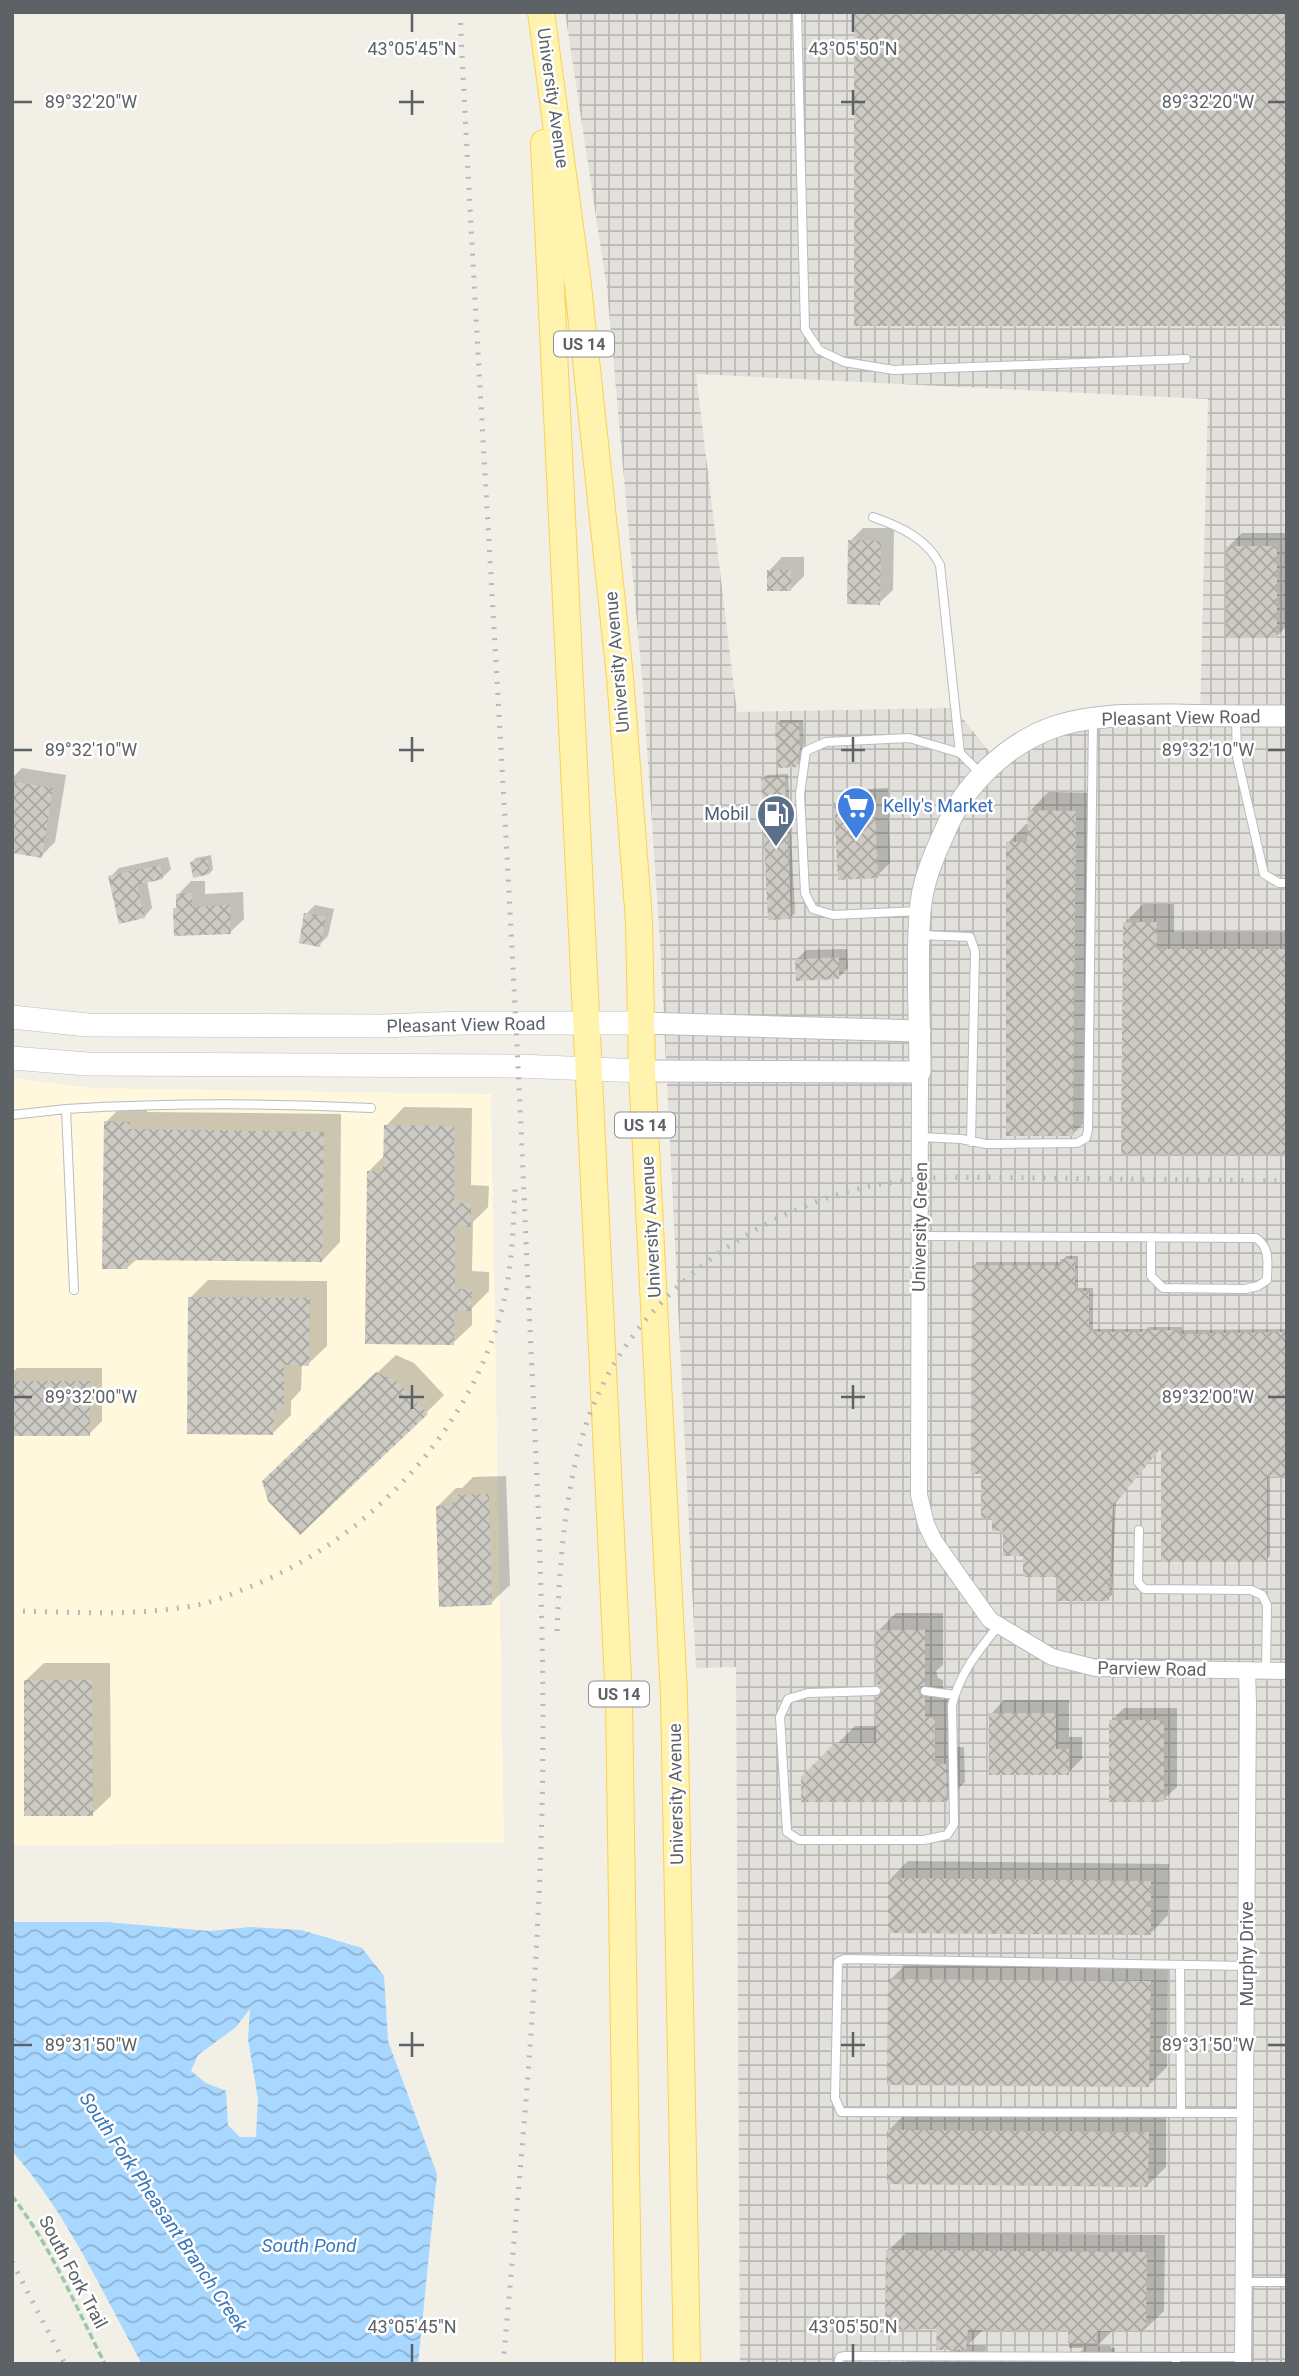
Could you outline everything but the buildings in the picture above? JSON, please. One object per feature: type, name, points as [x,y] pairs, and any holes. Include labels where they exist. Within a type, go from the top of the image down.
[{"type":"main road","name":"University Avenue","points":[[540,12],[578,286],[620,677],[639,921],[642,1071],[674,1696],[687,2364]]},
{"type":"main road","name":"University Avenue","points":[[540,12],[547,236],[619,1702],[629,2364]]},
{"type":"main road","name":"Pleasant View Road","points":[[12,1017],[87,1025],[641,1023]]},
{"type":"main road","points":[[12,1058],[87,1064],[518,1066],[642,1071]]},
{"type":"street","name":"Pleasant View Road","points":[[948,821],[963,796],[997,761],[1030,738],[1055,727],[1124,715],[1287,716]]},
{"type":"street","name":"University Green","points":[[948,821],[929,866],[920,911],[919,1495],[926,1524],[934,1541],[994,1621]]},
{"type":"street","name":"Pleasant View Road","points":[[641,1023],[920,1031]]},
{"type":"street","points":[[642,1071],[920,1072]]},
{"type":"street","name":"Parview Road","points":[[994,1621],[1052,1657],[1096,1668],[1287,1671]]},
{"type":"street","name":"Murphy Drive","points":[[1243,2361],[1247,1670]]},
{"type":"lane","points":[[797,12],[805,329],[820,350],[844,362],[894,370],[1186,359]]},
{"type":"lane","points":[[873,517],[886,521],[926,544],[940,565],[960,753]]},
{"type":"lane","points":[[1236,716],[1237,757],[1264,873],[1279,883],[1287,883]]},
{"type":"lane","points":[[920,1137],[961,1139],[986,1144],[1077,1143],[1086,1138],[1093,719]]},
{"type":"lane","points":[[920,911],[833,915],[813,909],[806,893],[800,794],[806,751],[825,742],[909,738],[960,753],[983,776]]},
{"type":"lane","points":[[920,934],[970,937],[975,951],[971,1142]]},
{"type":"lane","points":[[12,1115],[133,1105],[321,1105],[371,1108]]},
{"type":"lane","points":[[66,1109],[74,1290]]},
{"type":"lane","points":[[920,1236],[1151,1237],[1256,1238],[1264,1243],[1267,1251],[1267,1280],[1258,1286],[1245,1289],[1163,1288],[1152,1276],[1151,1237]]},
{"type":"lane","points":[[1139,1530],[1138,1583],[1144,1589],[1251,1590],[1262,1595],[1267,1605],[1266,1671]]},
{"type":"lane","points":[[876,1691],[808,1693],[788,1699],[780,1717],[787,1832],[799,1840],[924,1840],[947,1835],[954,1824],[952,1705],[968,1664],[994,1621]]},
{"type":"lane","points":[[925,1691],[955,1695]]},
{"type":"lane","points":[[1246,2113],[841,2112],[835,2098],[838,1962],[844,1959],[1247,1966]]},
{"type":"lane","points":[[1180,1965],[1181,2113]]},
{"type":"lane","points":[[1243,2282],[1287,2282]]},
{"type":"lane","points":[[838,2364],[839,2357],[845,2356],[1243,2361]]},
{"type":"path","name":"South Fork Trail","points":[[12,2196],[46,2247],[105,2364]]},
{"type":"shaded area","points":[[565,12],[1287,12],[1287,2364],[740,2364],[736,1667],[696,1668],[660,942],[643,689],[607,289]],"holes":[[[696,374],[1208,399],[1200,715],[1054,727],[997,761],[954,708],[737,712]]]},
{"type":"shaded area","points":[[12,1078],[92,1088],[491,1094],[504,1843],[12,1845]]},
{"type":"water","name":"South Pond","points":[[12,1922],[106,1922],[209,1931],[250,1927],[301,1930],[362,1948],[384,1976],[388,2041],[437,2174],[418,2364],[142,2364],[67,2227],[32,2175],[12,2151]],"holes":[[[250,2009],[248,2039],[258,2099],[256,2137],[240,2137],[228,2125],[226,2091],[206,2083],[191,2071],[198,2055],[236,2027]]]},
{"type":"railway","points":[[460,12],[520,1108],[543,1668],[542,1806],[535,1966],[503,2364]]},
{"type":"railway","points":[[557,1631],[562,1554],[572,1478],[585,1428],[604,1382],[630,1340],[663,1301],[700,1267],[742,1238],[787,1214],[833,1196],[901,1181],[962,1177],[1287,1181]]},
{"type":"railway","points":[[12,1611],[155,1611],[208,1602],[252,1586],[293,1566],[333,1542],[370,1513],[404,1481],[434,1446],[460,1407],[481,1366],[503,1306],[511,1255],[515,1187]]},
{"type":"railway","points":[[12,2262],[65,2364]]},
{"type":"place","name":"Kelly's Market","points":[[856,840]]},
{"type":"place","name":"Mobil","points":[[776,848]]},
{"type":"water label","name":"South Fork Pheasant Branch Creek","points":[[164,2212]]}]
